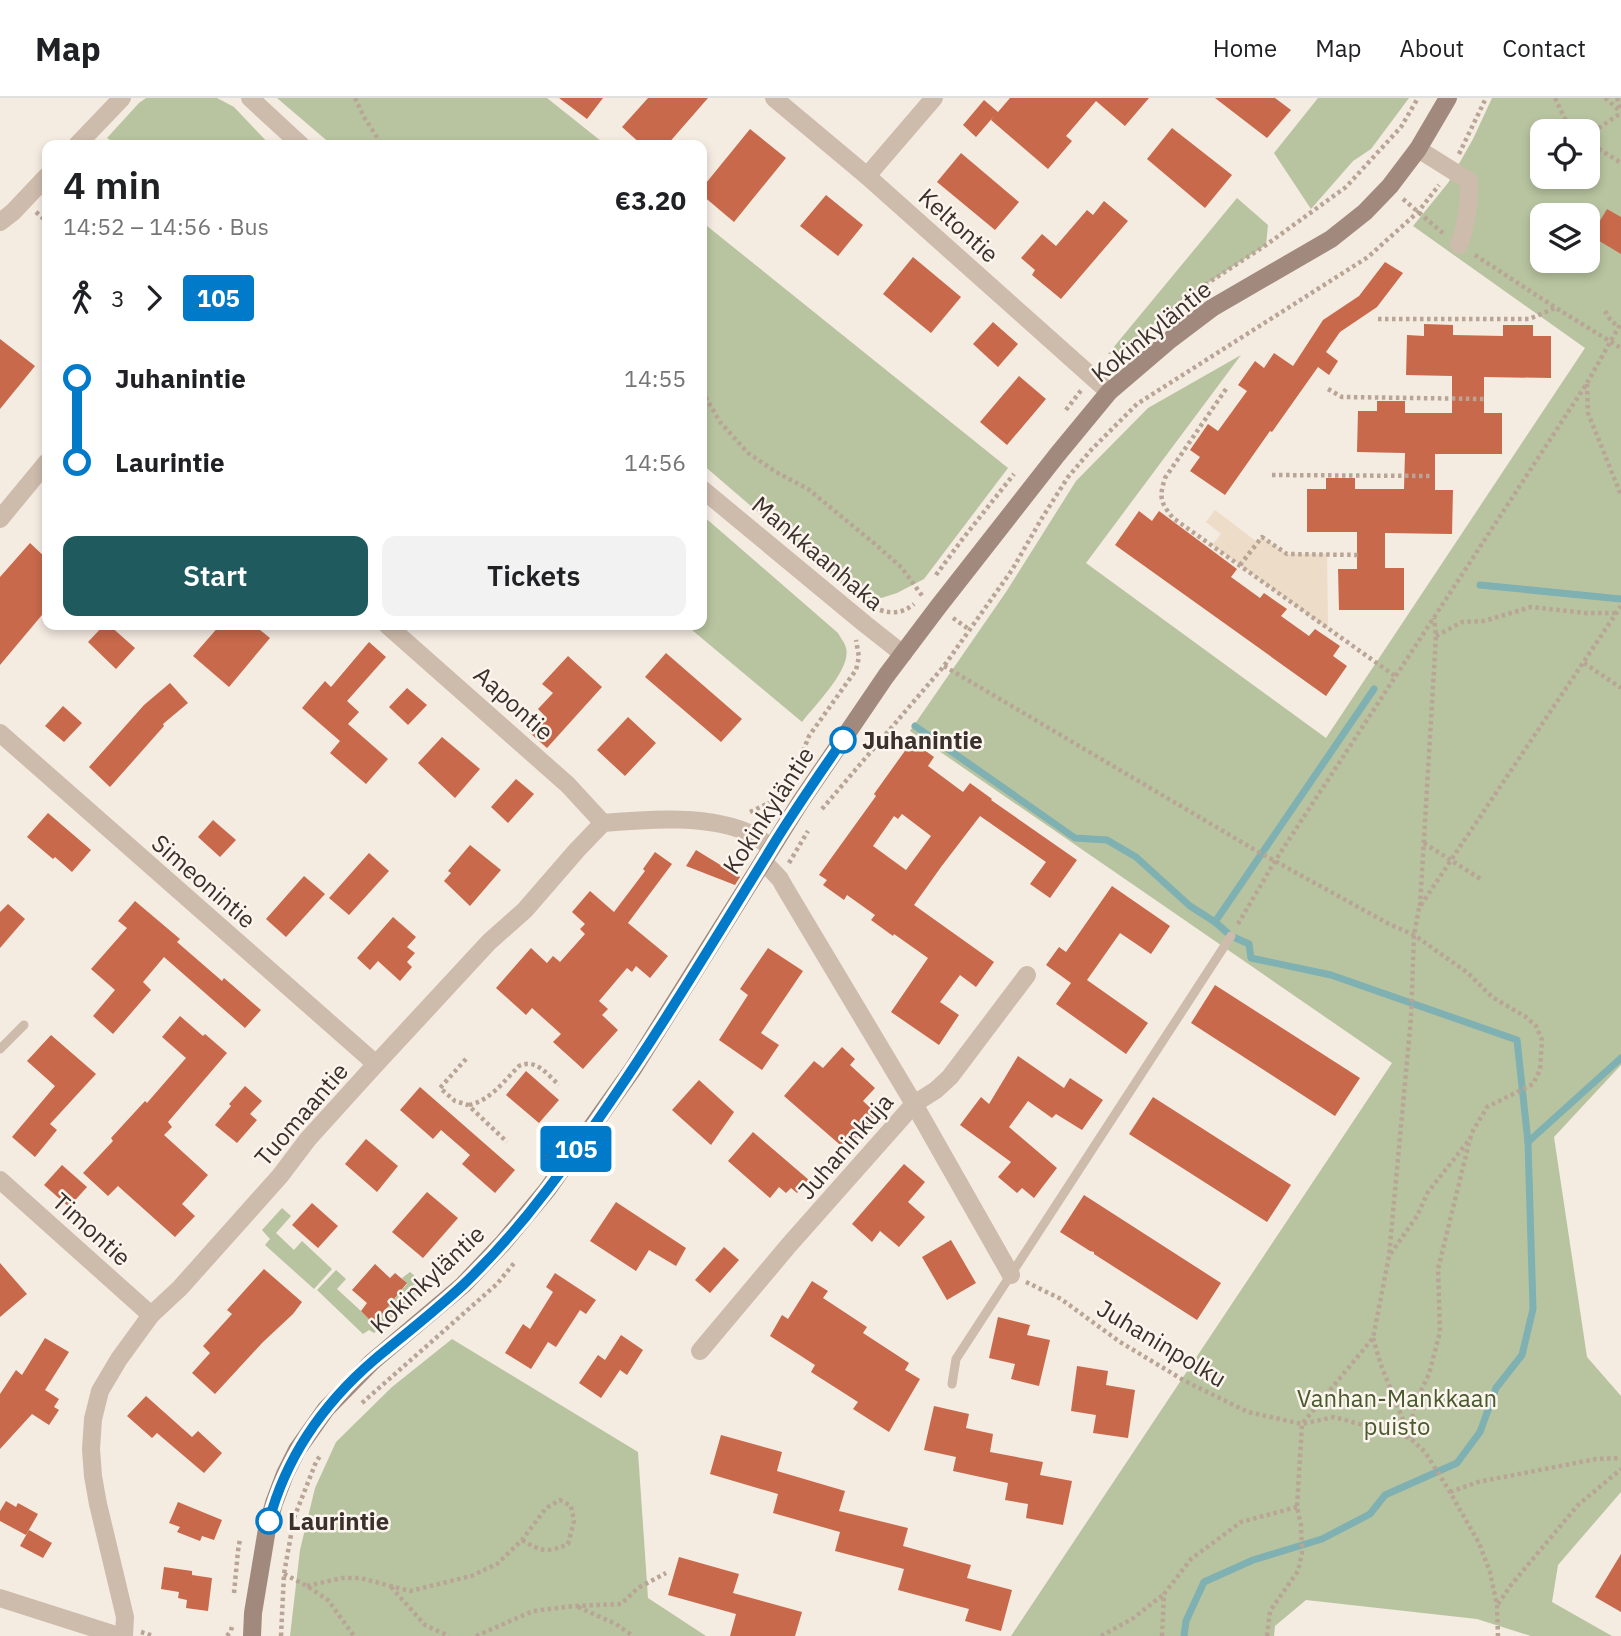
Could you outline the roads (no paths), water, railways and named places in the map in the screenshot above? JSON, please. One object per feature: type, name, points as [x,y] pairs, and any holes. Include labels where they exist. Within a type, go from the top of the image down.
[{"type":"main road","name":"Kokinkyläntie","points":[[253,1636],[253,1613],[267,1529],[281,1483],[297,1450],[326,1409],[372,1362],[463,1285],[503,1243],[547,1190],[633,1069],[767,854],[879,686],[1057,455],[1109,392],[1171,339],[1212,308],[1331,239],[1365,212],[1390,186],[1418,149],[1448,98]]},
{"type":"street","points":[[82,140],[122,98]]},
{"type":"street","points":[[250,98],[296,140]]},
{"type":"street","name":"Keltontie","points":[[774,98],[867,176],[1109,392]]},
{"type":"street","points":[[867,176],[934,98]]},
{"type":"street","points":[[1418,149],[1469,181],[1467,222],[1459,245]]},
{"type":"street","points":[[0,222],[42,181]]},
{"type":"street","points":[[0,519],[42,468]]},
{"type":"street","name":"Mankkaanhaka","points":[[707,493],[903,654]]},
{"type":"street","name":"Aapontie","points":[[393,630],[559,777],[604,823]]},
{"type":"street","name":"Simeonintie","points":[[0,733],[376,1064]]},
{"type":"street","points":[[604,823],[687,820],[717,824],[755,836],[914,1104],[1011,1275]]},
{"type":"street","name":"Tuomaantie","points":[[121,1636],[125,1616],[98,1504],[91,1449],[93,1419],[100,1391],[119,1359],[151,1315],[189,1278],[280,1176],[308,1139],[489,942],[525,910],[604,823]]},
{"type":"street","name":"Juhaninkuja","points":[[700,1351],[789,1245],[914,1104],[950,1077],[1027,975]]},
{"type":"street","name":"Timontie","points":[[0,1180],[151,1315]]},
{"type":"street","points":[[0,1598],[121,1636]]},
{"type":"lane","points":[[953,1384],[956,1359],[1231,936]]},
{"type":"lane","points":[[0,1049],[24,1025]]},
{"type":"waterway","points":[[1480,585],[1621,599]]},
{"type":"waterway","points":[[1215,922],[1374,689]]},
{"type":"waterway","points":[[915,726],[1075,838],[1107,840],[1136,857],[1190,906],[1231,936],[1249,944],[1251,958],[1331,975],[1517,1040],[1528,1142],[1533,1309],[1522,1355],[1496,1388],[1480,1432],[1457,1463],[1385,1495],[1370,1514],[1322,1539],[1253,1560],[1204,1582],[1186,1621],[1184,1636]]},
{"type":"waterway","points":[[1528,1142],[1621,1058]]},
{"type":"place","name":"Juhanintie","points":[[843,740]]},
{"type":"place","name":"Laurintie","points":[[269,1521]]},
{"type":"park label","name":"Vanhan-Mankkaan puisto","points":[[1397,1412]]}]
